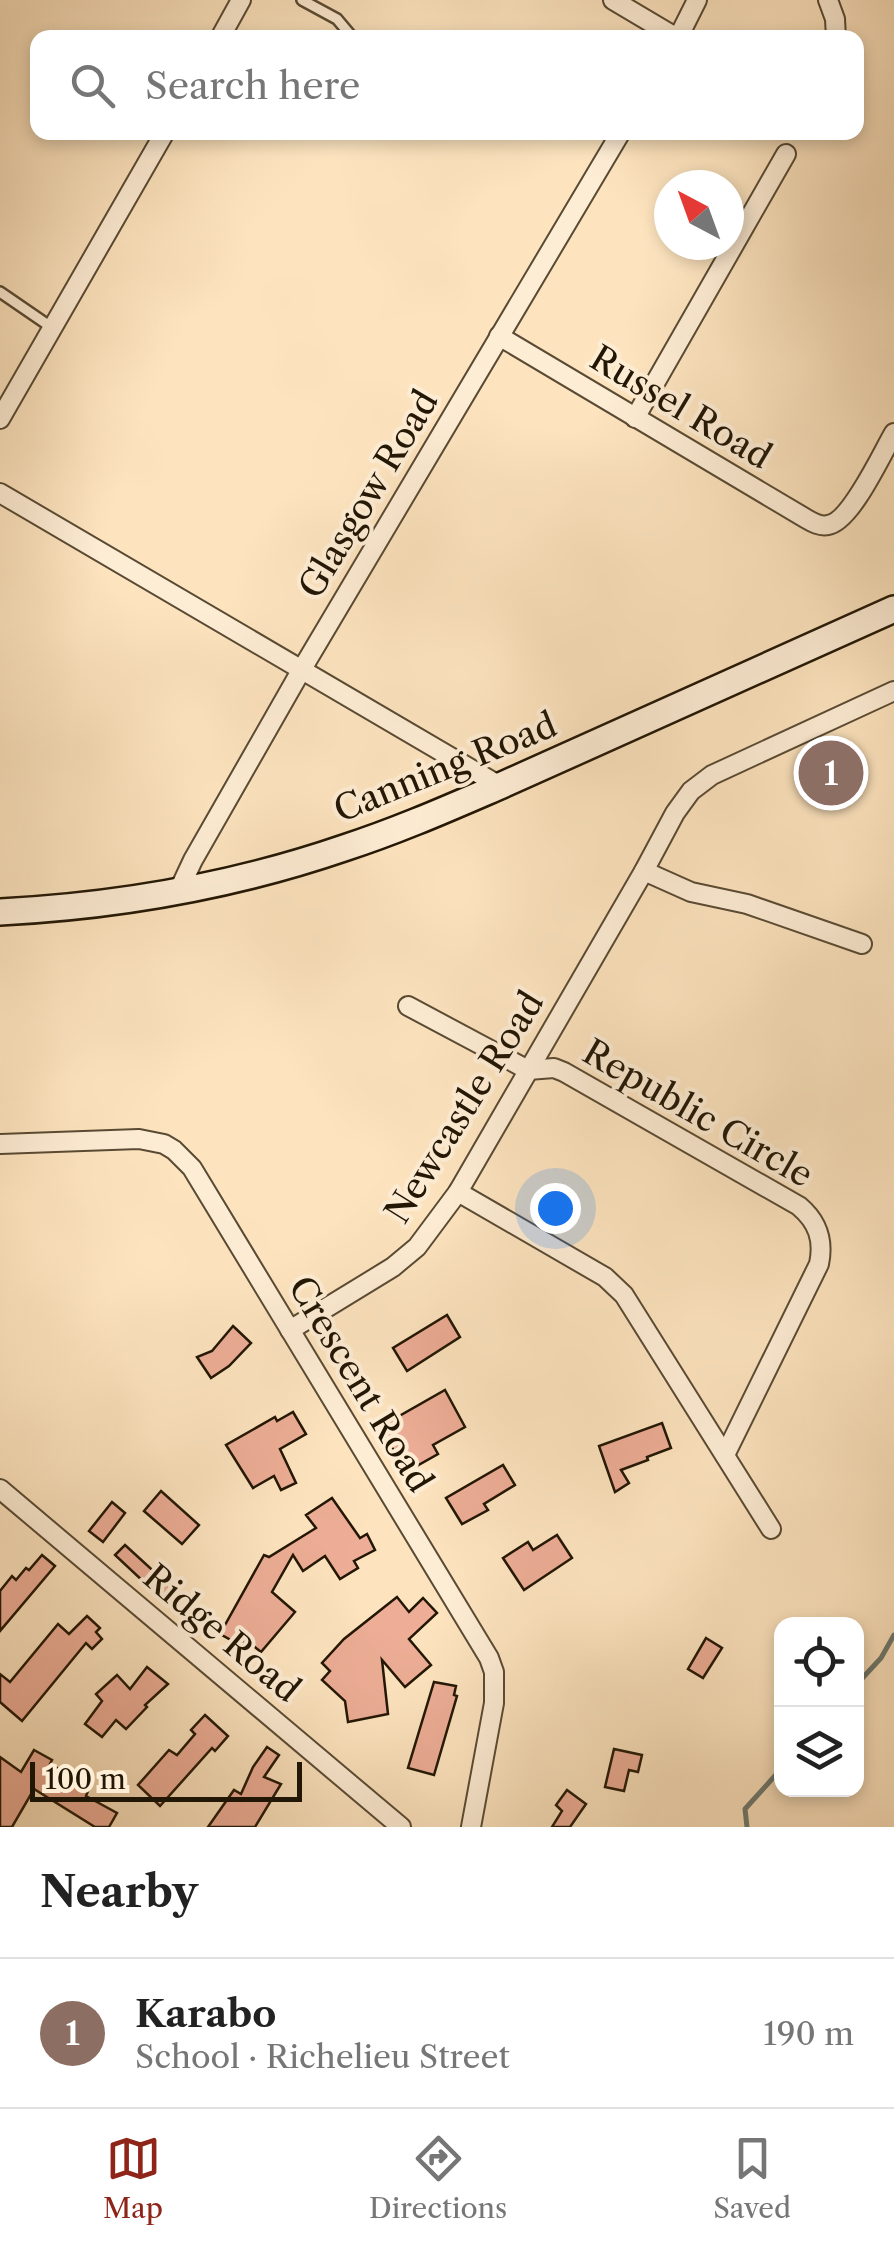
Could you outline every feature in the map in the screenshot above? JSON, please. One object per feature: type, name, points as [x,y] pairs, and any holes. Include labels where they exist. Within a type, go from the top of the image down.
[{"type":"main road","name":"Canning Road","points":[[0,912],[93,905],[178,892],[344,848],[500,786],[894,608]]},
{"type":"street","points":[[224,30],[241,0]]},
{"type":"street","points":[[613,0],[664,30]]},
{"type":"street","points":[[682,30],[698,0]]},
{"type":"street","points":[[828,0],[835,30]]},
{"type":"street","points":[[0,420],[160,140]]},
{"type":"street","name":"Glasgow Road","points":[[178,892],[302,669],[616,140]]},
{"type":"street","points":[[635,418],[786,154]]},
{"type":"street","name":"Russel Road","points":[[499,336],[824,526],[832,525],[852,506],[894,433]]},
{"type":"street","points":[[0,493],[500,786]]},
{"type":"street","name":"Newcastle Road","points":[[290,1330],[407,1257],[458,1192],[691,791],[712,775],[894,691]]},
{"type":"street","points":[[644,871],[692,892],[747,904],[862,944]]},
{"type":"street","points":[[408,1006],[528,1070]]},
{"type":"street","name":"Republic Circle","points":[[528,1070],[554,1068],[564,1072],[799,1206],[814,1222],[822,1241],[818,1264],[724,1455]]},
{"type":"street","name":"Crescent Road","points":[[0,1144],[140,1140],[164,1144],[192,1168],[489,1658],[494,1672],[494,1703],[471,1827]]},
{"type":"street","points":[[458,1192],[616,1285],[771,1529]]},
{"type":"street","name":"Ridge Road","points":[[0,1489],[401,1827]]},
{"type":"lane","points":[[302,0],[337,19],[346,30]]},
{"type":"lane","points":[[0,292],[53,328]]},
{"type":"building","points":[[447,1315],[460,1337],[407,1371],[393,1348]]},
{"type":"building","points":[[233,1326],[251,1343],[211,1378],[197,1357],[212,1351]]},
{"type":"building","points":[[445,1390],[465,1427],[433,1445],[438,1454],[406,1472],[380,1427]]},
{"type":"building","points":[[293,1412],[306,1434],[280,1449],[296,1483],[281,1490],[274,1476],[253,1488],[226,1445],[275,1417],[277,1421]]},
{"type":"building","points":[[662,1423],[671,1448],[621,1470],[629,1483],[615,1492],[599,1446]]},
{"type":"building","points":[[503,1465],[515,1485],[484,1504],[488,1510],[462,1524],[446,1498]]},
{"type":"building","points":[[161,1491],[199,1525],[182,1544],[144,1511]]},
{"type":"building","points":[[332,1498],[360,1538],[367,1534],[375,1550],[354,1561],[358,1568],[340,1579],[325,1556],[303,1571],[293,1555],[272,1592],[295,1612],[261,1652],[246,1640],[242,1646],[220,1634],[264,1555],[269,1557],[316,1528],[306,1515]]},
{"type":"building","points":[[112,1502],[125,1513],[103,1542],[89,1531]]},
{"type":"building","points":[[557,1535],[572,1558],[524,1590],[503,1558],[528,1542],[533,1550]]},
{"type":"building","points":[[125,1545],[172,1588],[162,1599],[115,1555]]},
{"type":"building","points":[[42,1555],[55,1566],[0,1631],[0,1591],[12,1576],[16,1580]]},
{"type":"building","points":[[397,1597],[409,1612],[423,1598],[437,1613],[409,1639],[431,1665],[405,1687],[382,1660],[388,1714],[348,1722],[345,1701],[322,1680],[330,1671],[322,1663],[344,1639]]},
{"type":"building","points":[[87,1616],[100,1628],[96,1632],[102,1639],[92,1649],[86,1643],[22,1721],[0,1702],[0,1674],[10,1682],[58,1624],[69,1634]]},
{"type":"building","points":[[706,1638],[722,1648],[703,1678],[688,1669]]},
{"type":"building","points":[[147,1667],[168,1684],[126,1729],[116,1720],[102,1737],[85,1724],[102,1701],[96,1694],[117,1675],[130,1689]]},
{"type":"building","points":[[434,1682],[456,1686],[457,1696],[434,1775],[408,1768]]},
{"type":"building","points":[[205,1715],[228,1736],[215,1751],[212,1748],[160,1806],[138,1785],[169,1750],[177,1755]]},
{"type":"building","points":[[267,1747],[279,1755],[264,1777],[281,1784],[255,1827],[208,1827],[234,1790],[241,1794]]},
{"type":"building","points":[[614,1749],[642,1755],[638,1772],[629,1770],[624,1791],[605,1787]]},
{"type":"building","points":[[34,1750],[88,1791],[86,1796],[117,1813],[109,1827],[95,1827],[34,1789],[12,1827],[0,1827],[0,1757],[21,1772]]},
{"type":"building","points":[[567,1790],[586,1804],[570,1827],[552,1827],[562,1811],[556,1805]]},
{"type":"waterway","points":[[864,1676],[894,1635]]},
{"type":"waterway","points":[[747,1827],[745,1809],[774,1777]]},
{"type":"place","name":"Karabo","points":[[831,773]]}]
